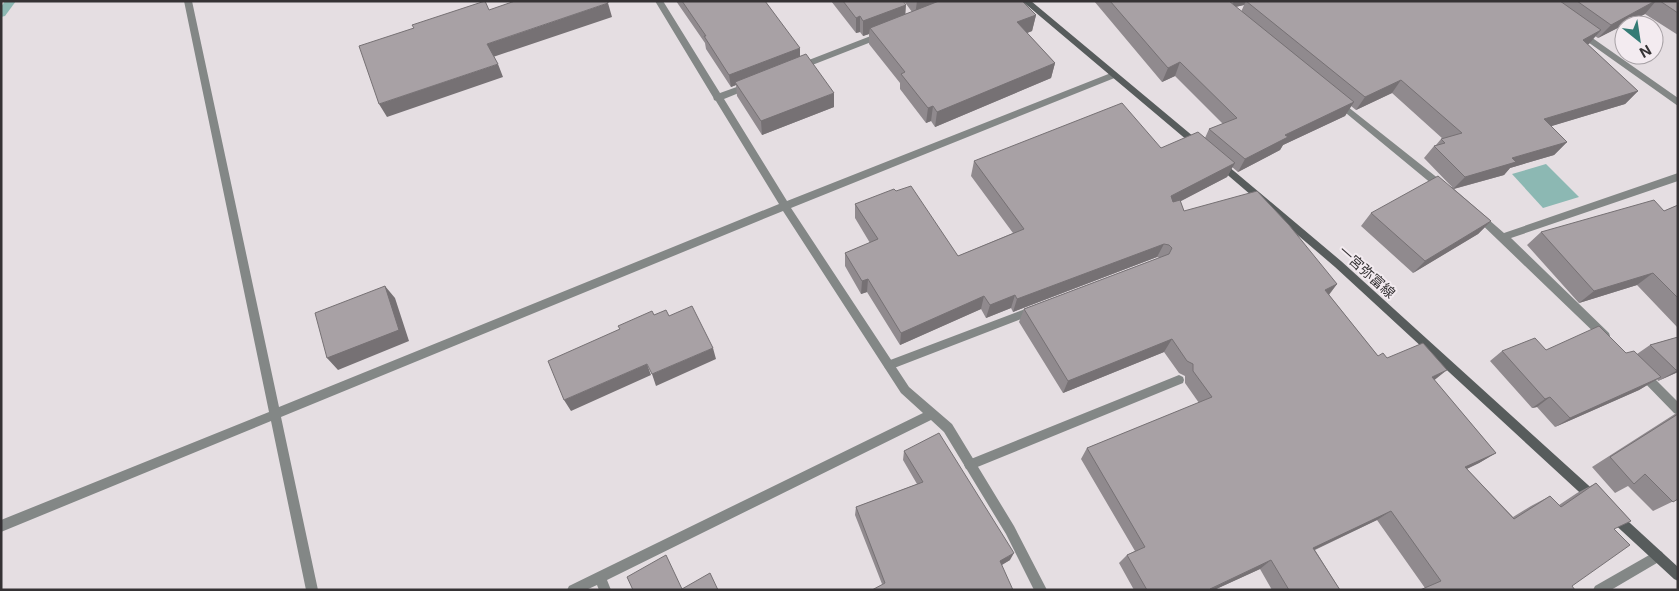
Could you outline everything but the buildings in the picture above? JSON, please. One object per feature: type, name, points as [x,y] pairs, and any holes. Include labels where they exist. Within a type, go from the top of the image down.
[{"type":"main road","name":"一宮弥富線","points":[[1026,1],[1338,264],[1678,575]]},
{"type":"street","points":[[188,1],[312,590]]},
{"type":"street","points":[[659,1],[785,206],[905,390],[948,428],[1010,530],[1041,590]]},
{"type":"street","points":[[1576,29],[1678,102]]},
{"type":"street","points":[[792,69],[885,33]]},
{"type":"street","points":[[1,526],[1114,74]]},
{"type":"street","points":[[718,98],[755,84]]},
{"type":"street","points":[[1327,93],[1450,192]]},
{"type":"street","points":[[1503,237],[1678,178]]},
{"type":"street","points":[[1472,212],[1503,237],[1615,347]]},
{"type":"street","points":[[889,365],[1046,305]]},
{"type":"street","points":[[1636,367],[1678,410]]},
{"type":"street","points":[[970,465],[1179,380]]},
{"type":"street","points":[[573,590],[932,414]]},
{"type":"street","points":[[1599,590],[1658,556]]},
{"type":"street","points":[[600,577],[605,590]]},
{"type":"shaded area","points":[[1546,164],[1579,197],[1543,208],[1512,174]]},
{"type":"waterway","points":[[1,14],[11,1]]}]
